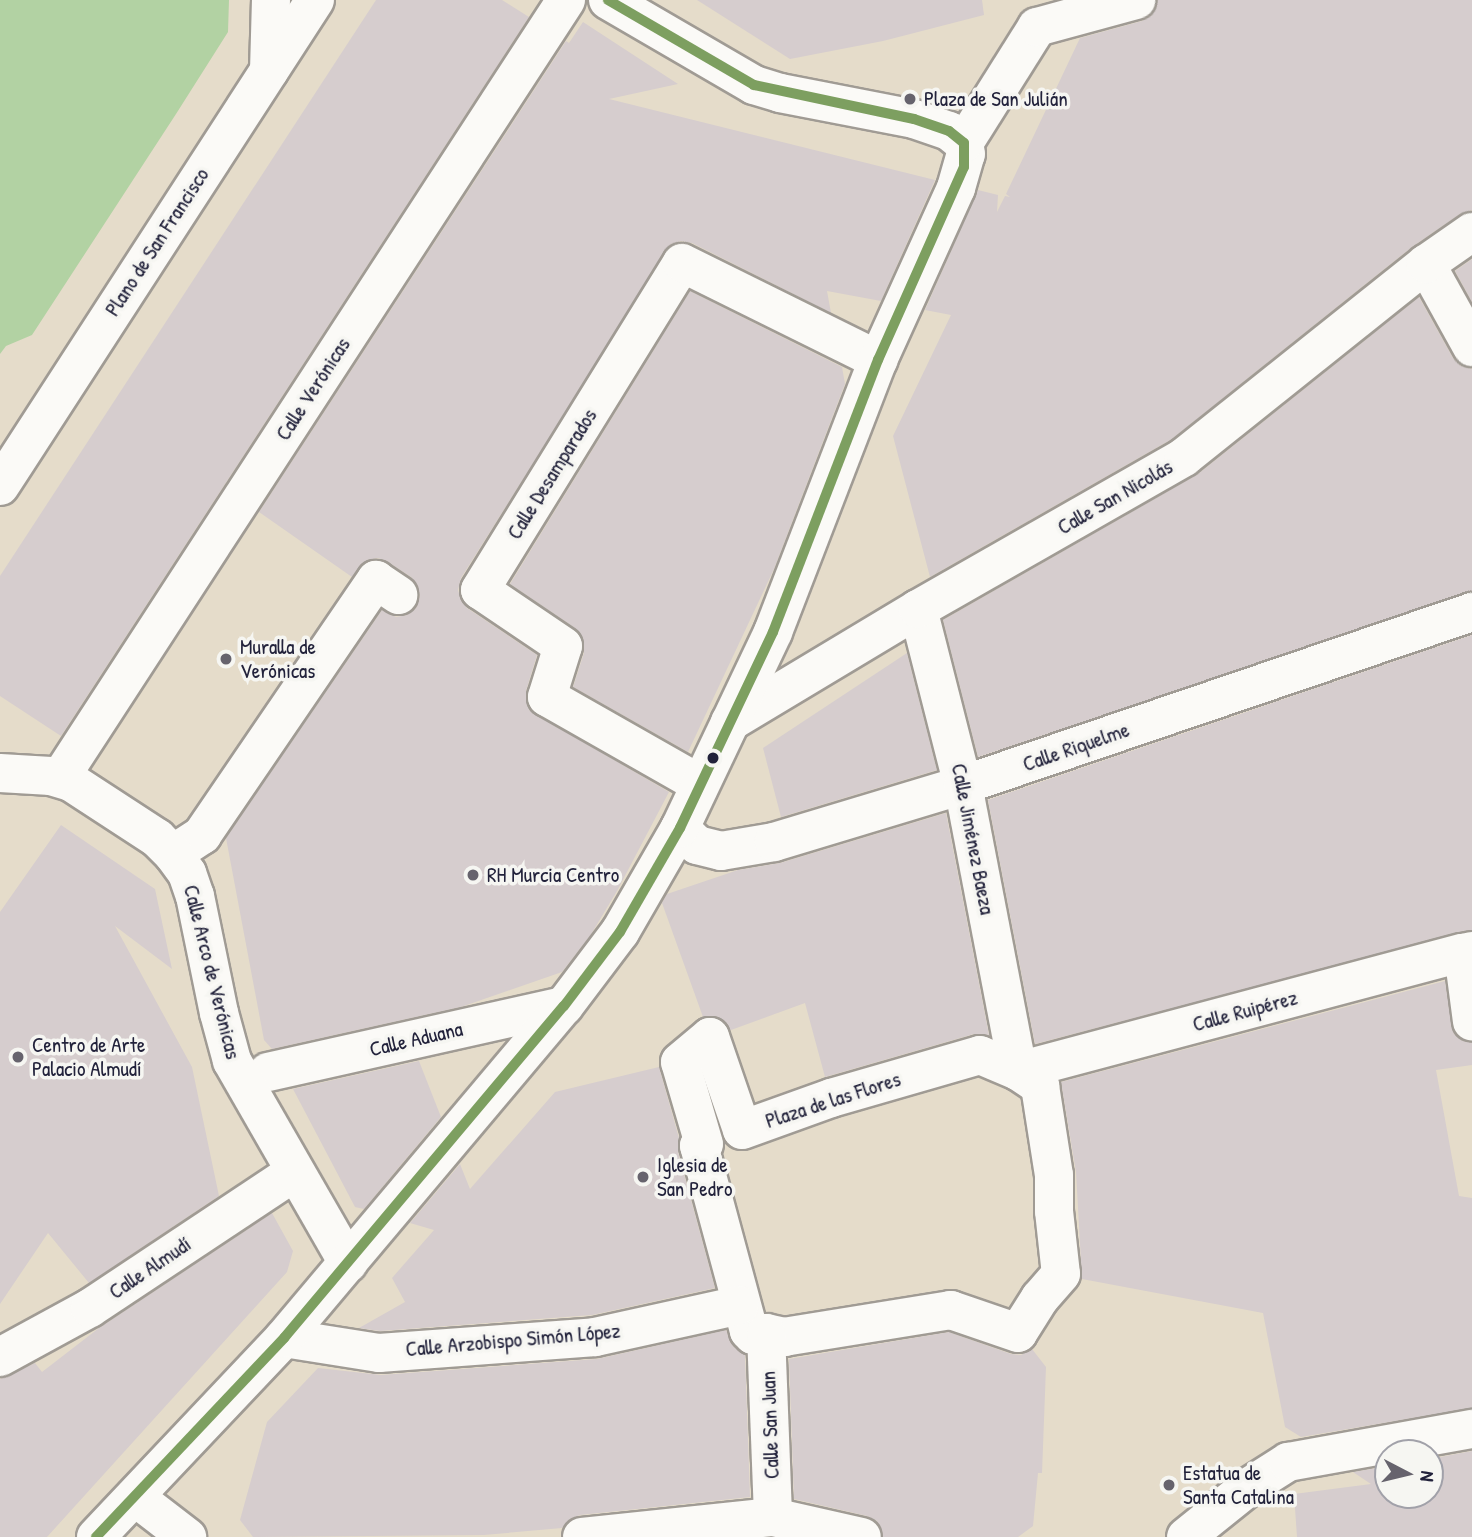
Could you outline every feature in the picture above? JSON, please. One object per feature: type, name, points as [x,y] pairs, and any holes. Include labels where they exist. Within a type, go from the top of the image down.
[{"type":"street","points":[[269,71],[271,0]]},
{"type":"street","name":"Plano de San Francisco","points":[[0,485],[315,0]]},
{"type":"street","name":"Calle Verónicas","points":[[60,778],[566,0]]},
{"type":"street","points":[[608,0],[754,85],[780,93],[914,119],[949,131],[964,143]]},
{"type":"street","points":[[96,1537],[284,1338],[564,1006],[620,932],[680,828],[773,632],[878,360],[956,188],[966,154],[964,143],[1040,13],[1136,0]]},
{"type":"street","name":"Calle San Nicolás","points":[[730,722],[918,609],[1184,457],[1426,264],[1472,232]]},
{"type":"street","name":"Calle Desamparados","points":[[700,784],[547,697],[563,646],[480,590],[682,263],[878,360]]},
{"type":"street","points":[[1426,264],[1472,347]]},
{"type":"street","points":[[173,853],[202,835],[376,580],[398,595]]},
{"type":"street","name":"Calle Jiménez Baeza","points":[[918,609],[963,785],[1018,1071]]},
{"type":"street","name":"Calle Riquelme","points":[[680,828],[697,845],[721,851],[743,850],[963,785],[1472,612]]},
{"type":"street","name":"Calle Arco de Verónicas","points":[[0,773],[60,778],[71,782],[157,838],[173,853],[187,873],[195,896],[219,1013],[232,1061],[348,1263]]},
{"type":"street","points":[[1468,952],[1472,1021]]},
{"type":"street","name":"Calle Ruipérez","points":[[1018,1071],[1468,952]]},
{"type":"street","name":"Calle Aduana","points":[[268,1072],[564,1006]]},
{"type":"street","name":"Plaza de las Flores","points":[[710,1037],[742,1130],[831,1098],[980,1055],[1018,1071],[1040,1086],[1054,1175],[1054,1211],[1061,1274],[1040,1298],[1018,1333],[951,1310],[785,1337],[766,1333],[754,1335],[749,1331],[740,1306],[699,1146],[704,1144],[680,1062],[710,1037]]},
{"type":"street","name":"Calle Almudí","points":[[0,1357],[90,1308],[295,1171]]},
{"type":"street","name":"Calle Arzobispo Simón López","points":[[284,1338],[365,1351],[392,1352],[595,1337],[740,1306]]},
{"type":"street","name":"Calle San Juan","points":[[766,1333],[773,1517]]},
{"type":"street","points":[[1185,1537],[1247,1488],[1289,1462],[1472,1429]]},
{"type":"street","points":[[135,1497],[187,1537]]},
{"type":"street","points":[[582,1537],[773,1517],[863,1537]]},
{"type":"green space","points":[[0,0],[229,0],[228,32],[176,114],[32,335],[6,346],[0,354]]},
{"type":"building","points":[[376,0],[502,0],[529,17],[61,736],[0,696],[0,576]]},
{"type":"building","points":[[697,0],[982,0],[984,15],[883,41],[790,59]]},
{"type":"building","points":[[1157,0],[1472,0],[1472,210],[1460,214],[1412,247],[1172,439],[930,577],[893,436],[951,315],[925,310],[978,190],[998,195],[997,212],[1005,196],[1010,197],[1006,194],[1080,38],[1142,21],[1152,15]]},
{"type":"building","points":[[583,22],[678,84],[609,99],[935,180],[881,301],[827,291],[831,313],[692,243],[681,241],[671,244],[461,578],[458,590],[467,608],[537,655],[526,691],[529,710],[669,792],[590,936],[562,972],[461,1007],[272,1049],[264,1040],[226,838],[382,610],[396,617],[407,615],[416,608],[420,596],[411,577],[388,562],[378,558],[367,560],[352,577],[259,512],[566,41],[569,43]]},
{"type":"building","points":[[1472,259],[1472,302],[1455,271]]},
{"type":"building","points":[[690,291],[842,367],[845,384],[774,569],[688,752],[573,687],[584,653],[583,638],[575,628],[510,584]]},
{"type":"building","points":[[1419,297],[1453,358],[1461,366],[1472,369],[1472,591],[978,757],[943,620],[1198,474]]},
{"type":"building","points":[[1472,635],[1472,930],[1035,1044],[988,800]]},
{"type":"building","points":[[907,653],[937,770],[781,817],[763,748]]},
{"type":"building","points":[[946,813],[989,1035],[974,1034],[825,1077],[805,1003],[731,1030],[716,1016],[703,1017],[662,903],[667,894],[738,870],[780,863]]},
{"type":"building","points":[[61,825],[155,889],[172,969],[115,926],[192,1067],[219,1196],[89,1283],[48,1233],[0,1304],[0,912]]},
{"type":"building","points":[[1445,981],[1454,1034],[1463,1041],[1472,1042],[1472,1065],[1436,1070],[1459,1196],[1472,1198],[1472,1408],[1301,1437],[1285,1427],[1263,1313],[1082,1279],[1076,1172],[1061,1082]]},
{"type":"building","points":[[419,1061],[441,1117],[364,1209],[355,1207],[293,1089]]},
{"type":"building","points":[[659,1067],[679,1138],[678,1152],[715,1288],[592,1315],[380,1331],[359,1328],[405,1302],[392,1278],[434,1230],[410,1223],[460,1164],[470,1189],[555,1092]]},
{"type":"building","points":[[272,1213],[293,1251],[287,1272],[47,1537],[0,1537],[0,1379],[35,1363],[42,1372],[99,1328]]},
{"type":"building","points":[[726,1330],[733,1346],[745,1355],[750,1497],[580,1515],[570,1519],[562,1528],[484,1535],[253,1537],[240,1520],[267,1422],[318,1368],[381,1375],[597,1359]]},
{"type":"building","points":[[949,1332],[1011,1354],[1021,1355],[1032,1349],[1046,1367],[1042,1473],[1038,1473],[1033,1526],[1018,1537],[883,1537],[877,1521],[867,1516],[794,1499],[789,1359]]},
{"type":"building","points":[[1472,1451],[1472,1537],[1297,1537],[1294,1494],[1371,1484],[1353,1472],[1374,1468],[1374,1509],[1444,1509],[1444,1456]]},
{"type":"transit line","points":[[96,1537],[284,1338],[564,1006],[620,932],[680,828],[773,632],[878,360],[964,167],[964,143],[949,131],[914,119],[754,85],[608,0]]},
{"type":"place","name":"Plaza de San Julián","points":[[910,99]]},
{"type":"place","name":"Muralla de Verónicas","points":[[226,659]]},
{"type":"place","name":"RH Murcia Centro","points":[[473,875]]},
{"type":"place","name":"Centro de Arte Palacio Almudí","points":[[18,1057]]},
{"type":"place","name":"Iglesia de San Pedro","points":[[643,1177]]},
{"type":"place","name":"Estatua de Santa Catalina","points":[[1169,1485]]}]
